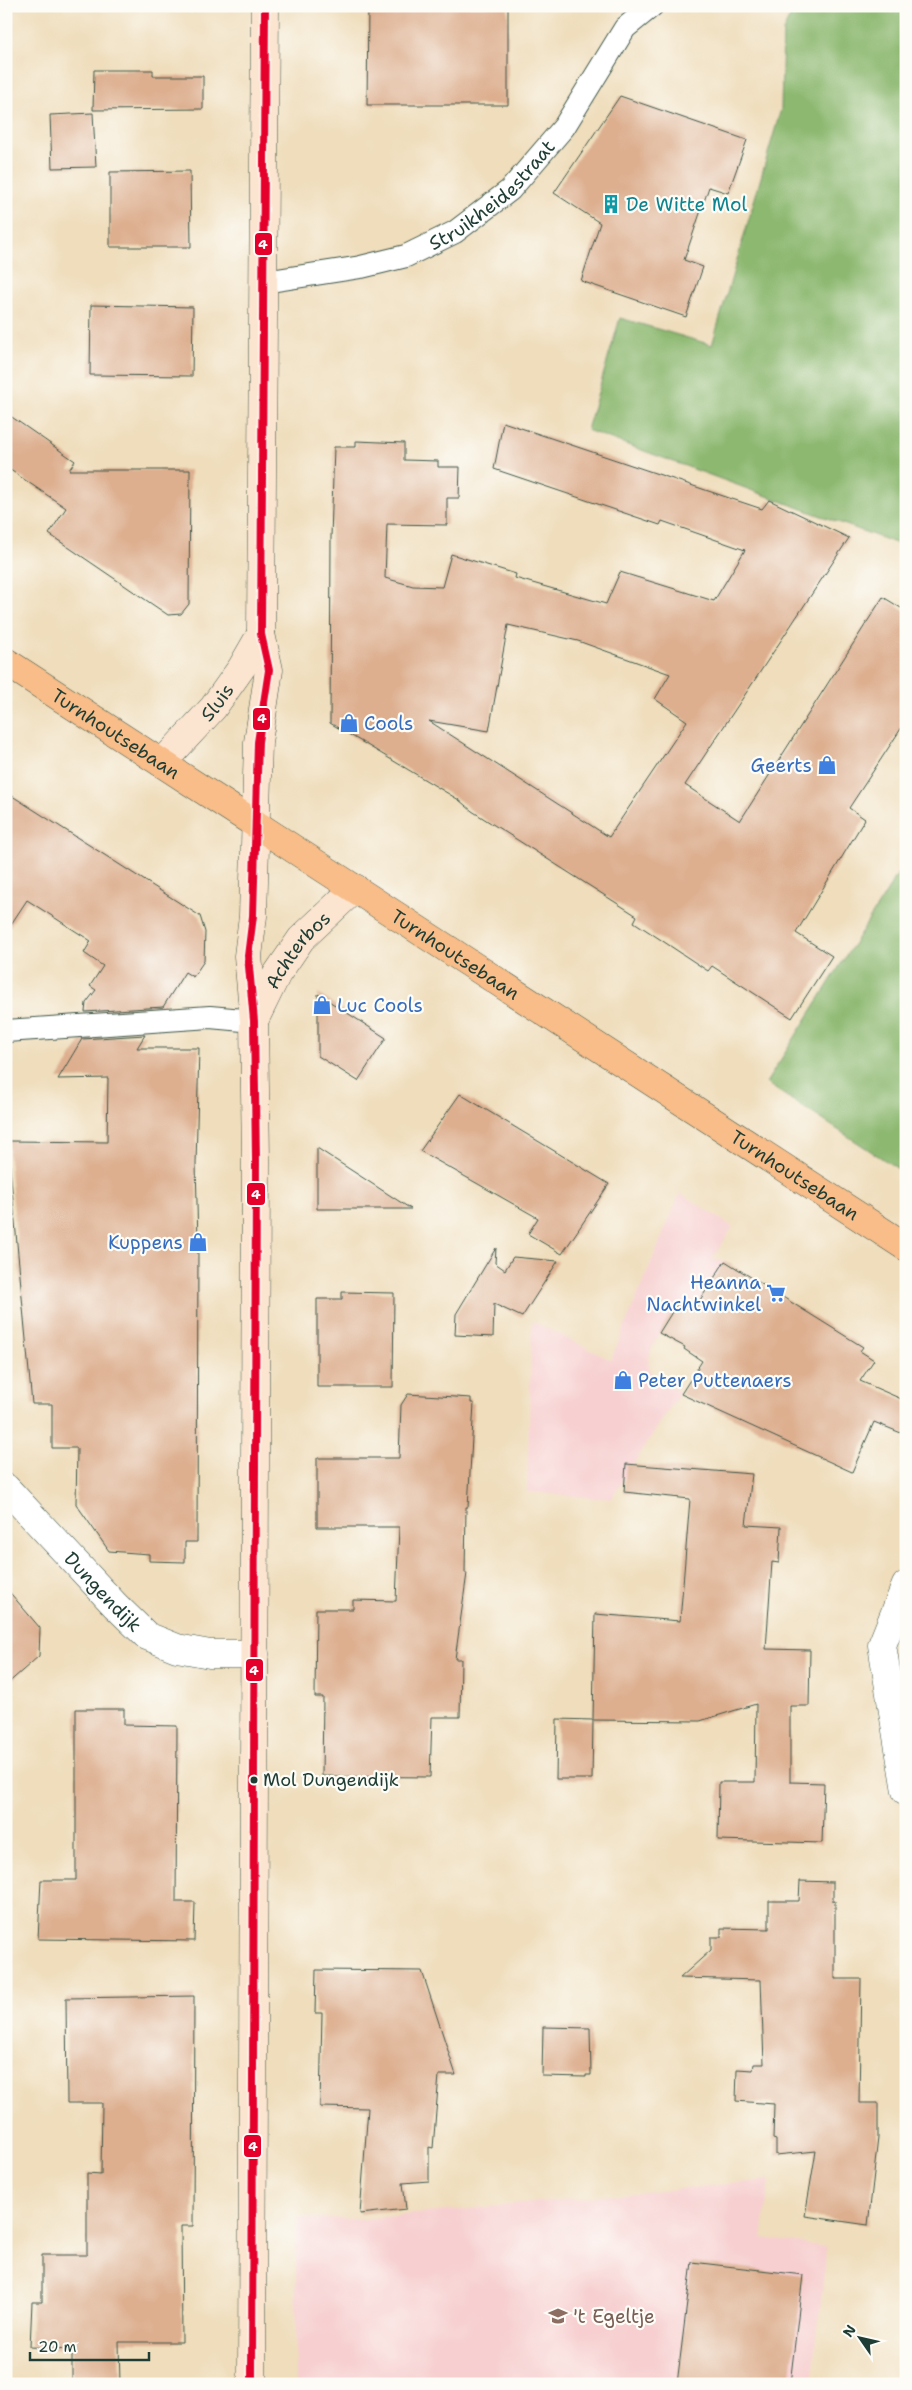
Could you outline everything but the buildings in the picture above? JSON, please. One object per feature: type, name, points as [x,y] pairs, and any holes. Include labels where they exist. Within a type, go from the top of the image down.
[{"type":"main road","name":"Turnhoutsebaan","points":[[6,662],[906,1247]]},
{"type":"street","name":"Sluis","points":[[257,826],[258,742],[269,670],[261,634],[265,6]]},
{"type":"street","name":"Sluis","points":[[162,763],[216,704],[261,634]]},
{"type":"street","name":"Achterbos","points":[[252,2384],[255,1654],[254,1021],[248,956],[253,916],[257,826]]},
{"type":"street","name":"Achterbos","points":[[254,1021],[277,974],[301,939],[354,888]]},
{"type":"street","name":"Dungendijk","points":[[6,1488],[115,1605],[147,1636],[177,1648],[210,1654],[255,1654]]},
{"type":"street","points":[[906,1585],[882,1645],[906,1791]]},
{"type":"lane","name":"Struikheidestraat","points":[[264,282],[360,267],[406,256],[455,232],[510,190],[564,127],[625,28],[652,6]]},
{"type":"lane","points":[[6,1032],[210,1017],[254,1021]]},
{"type":"shaded area","points":[[680,1193],[733,1227],[712,1259],[725,1261],[693,1311],[677,1304],[652,1347],[648,1361],[652,1377],[680,1392],[611,1499],[527,1492],[532,1321],[611,1360]]},
{"type":"shaded area","name":"'t Egeltje","points":[[770,2180],[762,2238],[827,2247],[812,2384],[296,2384],[296,2218],[362,2219]]},
{"type":"green space","points":[[795,6],[906,6],[906,547],[587,430],[620,318],[712,345],[781,109],[783,31]]},
{"type":"green space","points":[[906,861],[906,1174],[766,1083]]},
{"type":"transit line","name":"4","points":[[252,2384],[256,1160],[254,1021],[248,956],[253,916],[258,742],[269,670],[261,634],[265,6]]},
{"type":"place","name":"De Witte Mol","points":[[611,204]]},
{"type":"place","name":"Cools","points":[[349,723]]},
{"type":"place","name":"Geerts","points":[[827,765]]},
{"type":"place","name":"Luc Cools","points":[[322,1005]]},
{"type":"place","name":"Kuppens","points":[[198,1242]]},
{"type":"place","name":"Heanna Nachtwinkel","points":[[776,1293]]},
{"type":"place","name":"Peter Puttenaers","points":[[623,1380]]},
{"type":"place","name":"Mol Dungendijk","points":[[254,1780]]},
{"type":"place","name":"'t Egeltje","points":[[558,2316]]}]
